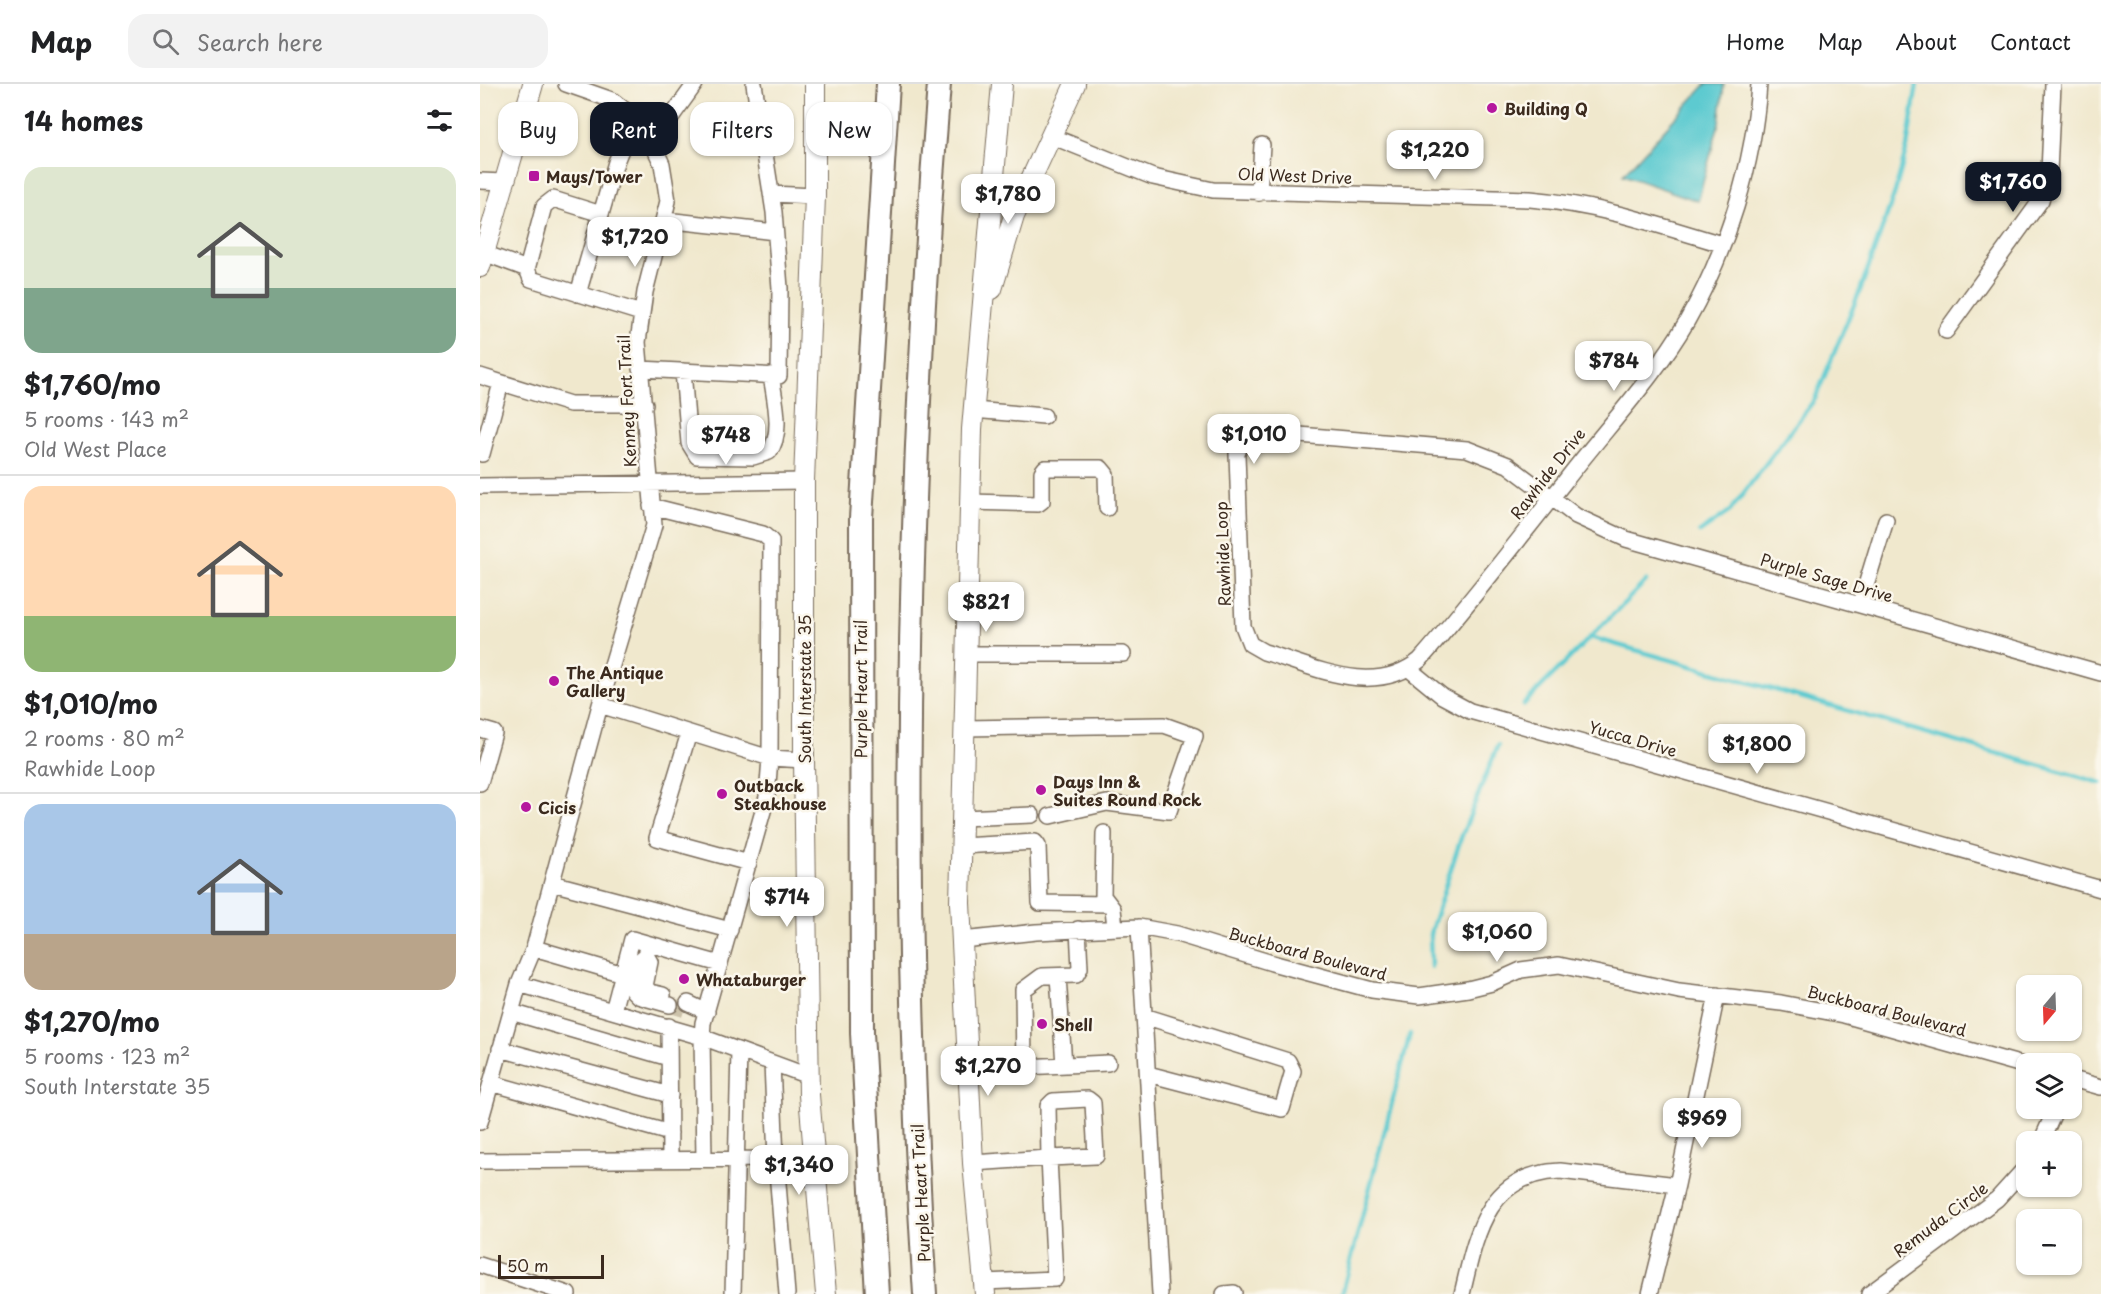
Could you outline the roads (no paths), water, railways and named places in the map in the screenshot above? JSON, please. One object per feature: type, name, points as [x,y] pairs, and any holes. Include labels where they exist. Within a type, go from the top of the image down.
[{"type":"highway","name":"Purple Heart Trail","points":[[877,1294],[862,1033],[861,530],[888,84]]},
{"type":"highway","name":"Purple Heart Trail","points":[[925,1294],[912,990],[910,677],[918,404],[939,84]]},
{"type":"main road","points":[[482,260],[533,84]]},
{"type":"main road","name":"South Interstate 35","points":[[815,84],[815,196],[804,481],[804,760],[808,1076],[826,1294]]},
{"type":"main road","points":[[985,1288],[973,1163],[962,940],[961,846],[973,410],[1002,84]]},
{"type":"main road","points":[[977,362],[989,299],[1014,216],[1075,84]]},
{"type":"street","name":"Kenney Fort Trail","points":[[566,84],[584,87],[615,102]]},
{"type":"street","points":[[678,108],[695,84]]},
{"type":"street","points":[[639,369],[779,376],[780,288],[771,194],[754,84]]},
{"type":"street","name":"Rawhide Drive","points":[[1409,669],[1429,649],[1668,350],[1703,290],[1745,178],[1757,112],[1759,84]]},
{"type":"street","points":[[1946,331],[2041,200],[2049,172],[2053,84]]},
{"type":"street","name":"Old West Drive","points":[[1051,136],[1153,177],[1213,190],[1530,199],[1577,203],[1627,215],[1721,244]]},
{"type":"street","points":[[1258,193],[1262,145]]},
{"type":"street","points":[[578,294],[618,156]]},
{"type":"street","name":"Kenney Fort Trail","points":[[480,1122],[482,1103],[491,1083],[519,984],[534,948],[600,705],[654,525],[648,483],[645,404],[639,369],[641,313],[665,220],[667,182],[658,156]]},
{"type":"street","points":[[480,181],[504,182]]},
{"type":"street","points":[[771,194],[815,196]]},
{"type":"street","points":[[601,214],[553,199],[544,206],[527,269],[531,279],[641,313]]},
{"type":"street","points":[[665,220],[775,232]]},
{"type":"street","points":[[482,260],[527,269]]},
{"type":"street","points":[[682,371],[692,450],[697,456],[753,457],[769,452],[774,443],[777,422],[771,375]]},
{"type":"street","points":[[480,376],[570,405],[645,404]]},
{"type":"street","points":[[482,454],[501,383]]},
{"type":"street","points":[[973,410],[1044,416]]},
{"type":"street","name":"Rawhide Loop","points":[[1409,669],[1384,678],[1365,680],[1264,652],[1250,644],[1243,626],[1237,454],[1242,442],[1251,435],[1263,432],[1456,447],[1488,455],[1508,465],[1552,497]]},
{"type":"street","points":[[970,502],[1038,504],[1042,501],[1042,472],[1046,468],[1101,468],[1106,474],[1107,508]]},
{"type":"street","points":[[480,486],[804,481]]},
{"type":"street","name":"Purple Sage Drive","points":[[1552,497],[1576,516],[1626,539],[2101,673]]},
{"type":"street","points":[[651,506],[763,534],[771,541],[770,758],[767,797],[720,964],[694,1008],[702,1037],[704,1159]]},
{"type":"street","points":[[1860,605],[1886,520]]},
{"type":"street","points":[[966,654],[1123,654]]},
{"type":"street","name":"Yucca Drive","points":[[1409,669],[1442,696],[1470,711],[2101,889]]},
{"type":"street","points":[[600,705],[770,758],[804,760]]},
{"type":"street","points":[[964,728],[1164,725],[1195,736],[1169,811],[1107,803],[1050,816]]},
{"type":"street","points":[[480,729],[494,733],[480,783]]},
{"type":"street","points":[[688,733],[657,838],[749,862]]},
{"type":"street","points":[[962,818],[1032,815]]},
{"type":"street","points":[[1104,834],[1103,896],[1113,909],[1115,927]]},
{"type":"street","points":[[961,846],[1035,842],[1038,846],[1040,903],[1109,904]]},
{"type":"street","points":[[552,883],[730,930]]},
{"type":"street","points":[[1139,927],[1160,1294]]},
{"type":"street","name":"Buckboard Boulevard","points":[[962,940],[1078,929],[1139,927],[1178,934],[1272,963],[1395,994],[1443,994],[1492,983],[1521,970],[1559,965],[1668,989],[1844,1015],[2016,1063]]},
{"type":"street","points":[[1024,1067],[1023,990],[1042,976],[1076,975],[1080,968],[1078,929]]},
{"type":"street","points":[[613,1011],[632,939],[648,950],[720,964]]},
{"type":"street","points":[[534,948],[623,974]]},
{"type":"street","points":[[648,950],[640,960],[633,991],[638,996],[671,1002]]},
{"type":"street","points":[[1058,976],[1064,1065]]},
{"type":"street","points":[[519,984],[669,1026],[808,1076]]},
{"type":"street","points":[[1650,1294],[1677,1185],[1717,995]]},
{"type":"street","points":[[511,1012],[669,1058]]},
{"type":"street","points":[[1144,1016],[1288,1061],[1293,1071],[1282,1109],[1148,1074]]},
{"type":"street","points":[[669,1026],[670,1159]]},
{"type":"street","points":[[500,1049],[669,1095]]},
{"type":"street","points":[[733,1294],[739,1051]]},
{"type":"street","points":[[772,1063],[776,1159],[787,1294]]},
{"type":"street","points":[[968,1069],[1108,1063]]},
{"type":"street","points":[[2082,1082],[2101,1087]]},
{"type":"street","points":[[491,1083],[670,1132]]},
{"type":"street","points":[[973,1163],[1049,1158],[1096,1156],[1093,1103],[1088,1099],[1053,1101],[1048,1106],[1049,1158],[1056,1286],[985,1288]]},
{"type":"street","points":[[480,1161],[776,1159]]},
{"type":"street","points":[[1462,1294],[1483,1218],[1502,1193],[1522,1180],[1545,1172],[1560,1171],[1677,1185]]},
{"type":"street","name":"Remuda Circle","points":[[1869,1294],[1997,1199],[2016,1178]]},
{"type":"street","points":[[480,1265],[568,1294]]},
{"type":"street","points":[[1224,1294],[1234,1293]]},
{"type":"water","points":[[1706,84],[1724,84],[1719,123],[1698,201],[1623,175]]},
{"type":"waterway","points":[[1700,532],[1730,511],[1815,399],[1861,288],[1895,192],[1907,147],[1917,84]]},
{"type":"waterway","points":[[1523,705],[1646,581]]},
{"type":"waterway","points":[[1590,637],[2101,783]]},
{"type":"waterway","points":[[1431,967],[1430,934],[1461,838],[1498,745]]},
{"type":"waterway","points":[[1342,1294],[1410,1034]]},
{"type":"tunnel","points":[[670,1005],[686,1010]]},
{"type":"place","name":"Building Q","points":[[1492,108]]},
{"type":"place","name":"Mays/Tower","points":[[534,176]]},
{"type":"place","name":"The Antique Gallery","points":[[554,681]]},
{"type":"place","name":"Days Inn & Suites Round Rock","points":[[1041,790]]},
{"type":"place","name":"Outback Steakhouse","points":[[722,794]]},
{"type":"place","name":"Cicis","points":[[526,807]]},
{"type":"place","name":"Whataburger","points":[[684,979]]},
{"type":"place","name":"Shell","points":[[1042,1024]]}]
